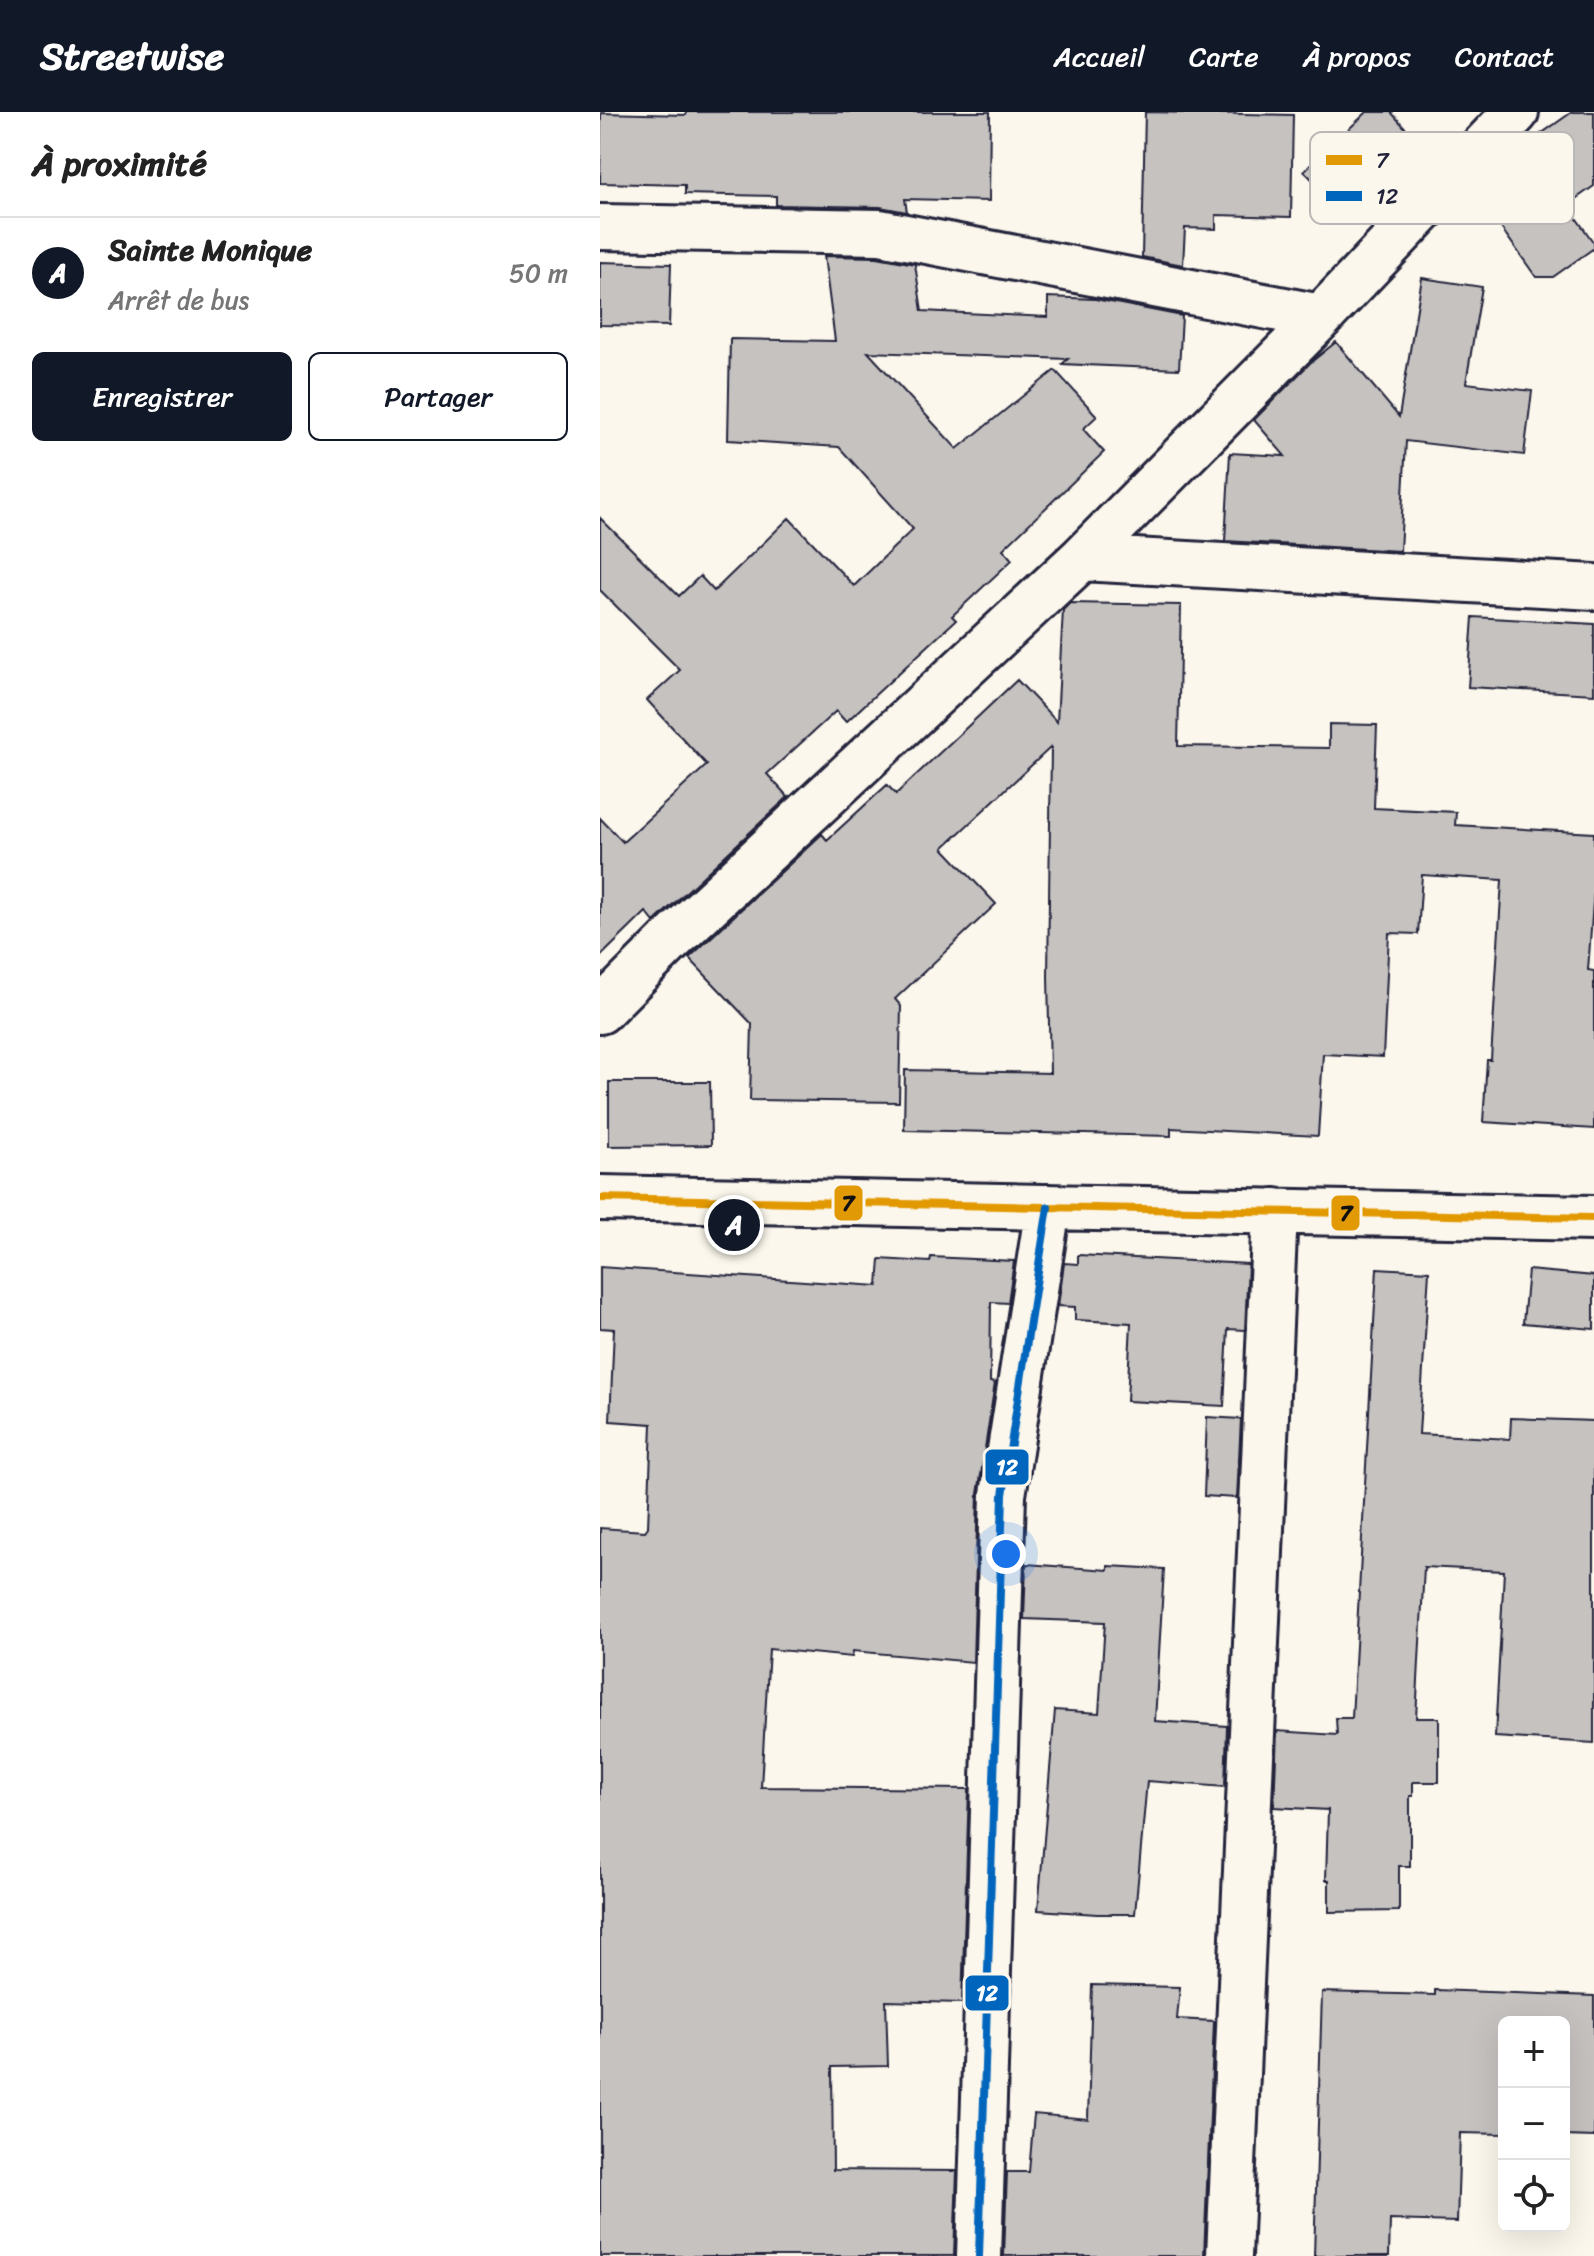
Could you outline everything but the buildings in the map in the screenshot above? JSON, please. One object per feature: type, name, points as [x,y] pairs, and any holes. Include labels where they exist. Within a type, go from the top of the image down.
[{"type":"street","points":[[1497,132],[1516,112]]},
{"type":"street","points":[[600,1011],[670,941],[1082,558],[1409,224]]},
{"type":"street","points":[[600,227],[880,232],[1321,317]]},
{"type":"street","points":[[1082,558],[1594,587]]},
{"type":"street","points":[[600,1198],[1594,1218]]},
{"type":"street","points":[[979,2256],[1003,1495],[1048,1207]]},
{"type":"street","points":[[1229,2256],[1275,1211]]},
{"type":"transit line","name":"7","points":[[600,1198],[1594,1218]]},
{"type":"transit line","name":"12","points":[[979,2256],[1003,1495],[1048,1207]]},
{"type":"place","name":"Sainte Monique","points":[[734,1225]]}]
